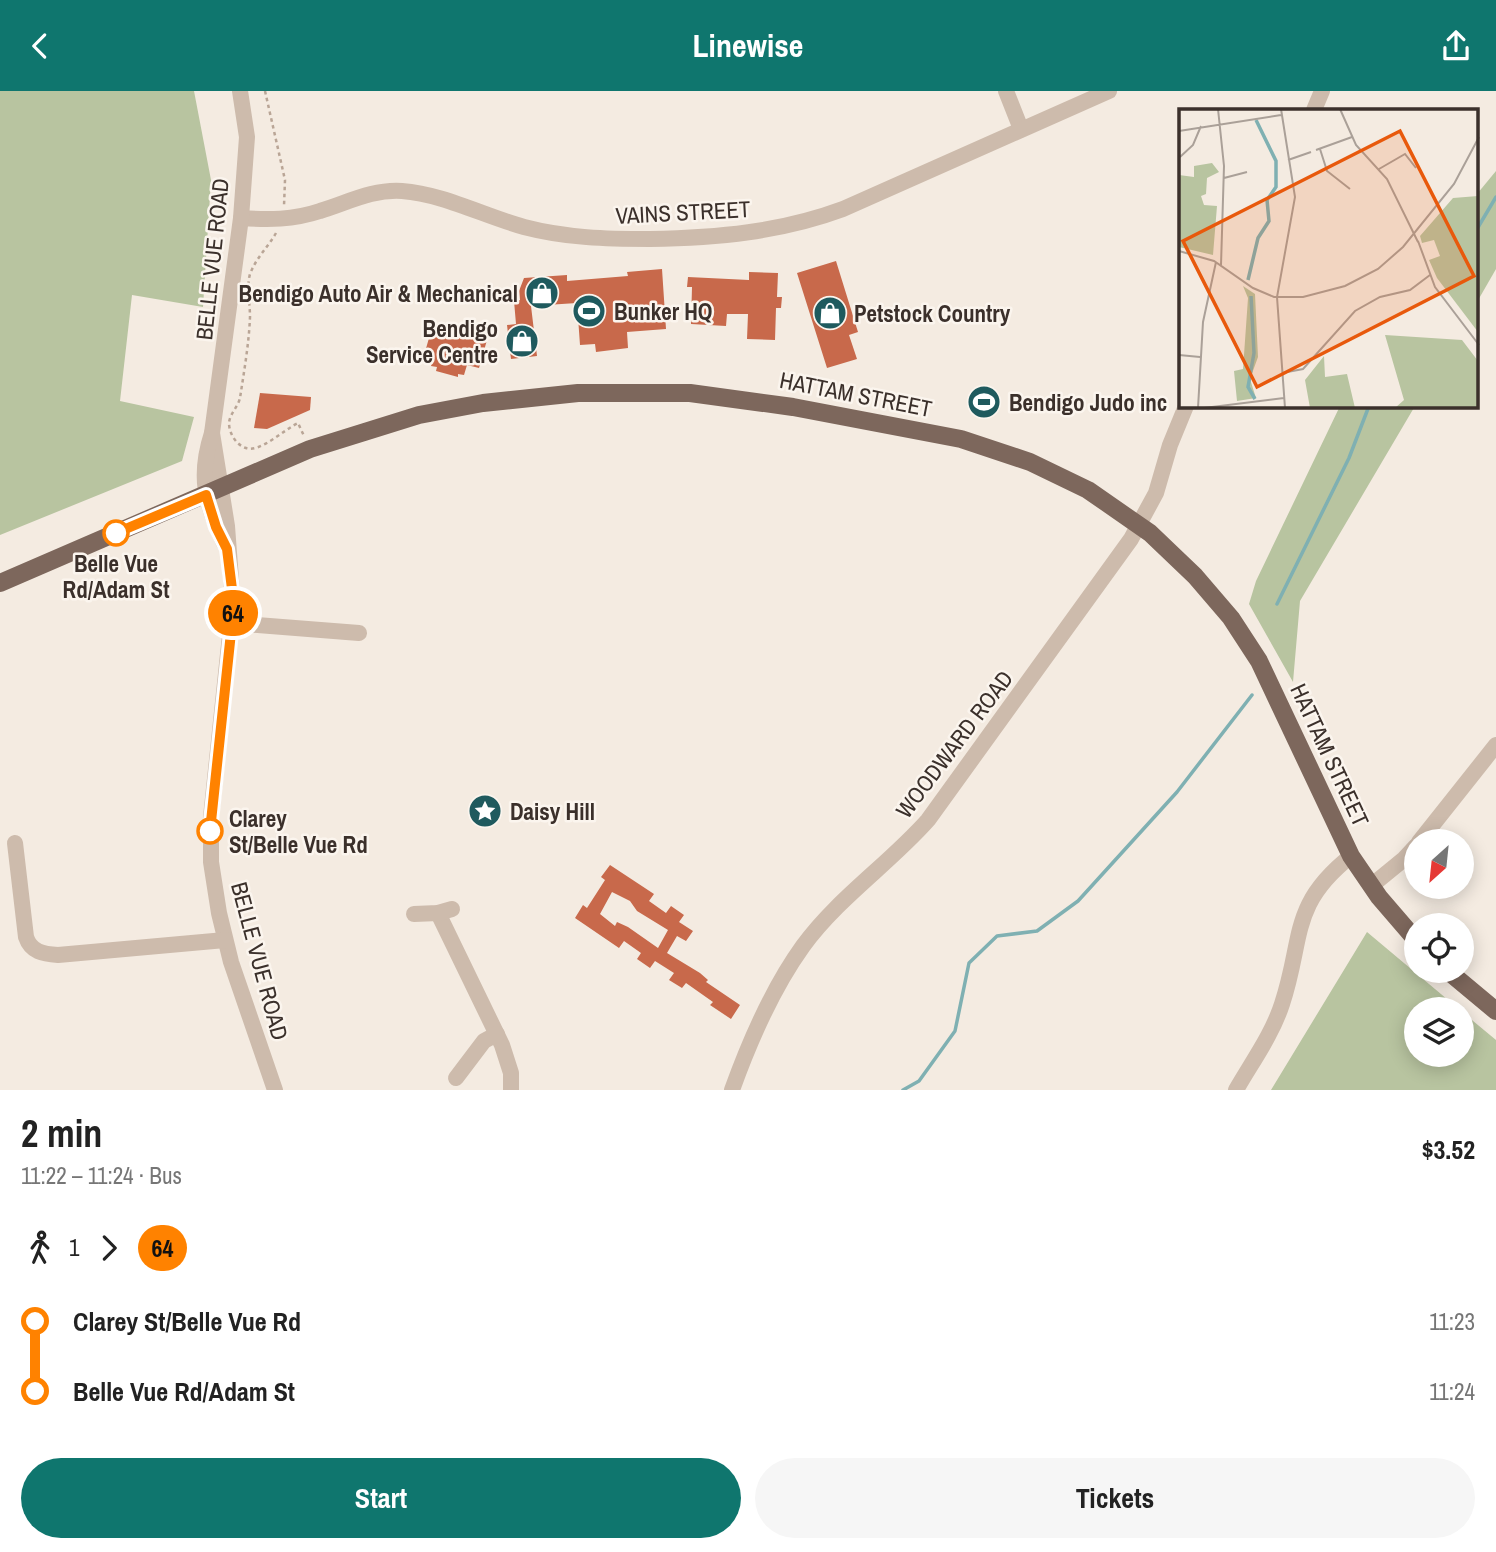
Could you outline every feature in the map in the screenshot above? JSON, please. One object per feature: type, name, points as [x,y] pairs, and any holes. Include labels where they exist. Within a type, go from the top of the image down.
[{"type":"main road","name":"HATTAM STREET","points":[[0,583],[310,449],[419,415],[483,403],[578,393],[690,393],[757,401],[961,439],[995,449],[1062,476],[1108,502],[1139,525],[1195,576],[1246,639],[1259,661],[1351,856],[1404,925]]},
{"type":"main road","points":[[1462,983],[1496,1011]]},
{"type":"street","name":"BELLE VUE ROAD","points":[[240,91],[247,137],[241,218],[212,433],[204,465],[214,492],[216,527],[227,549],[232,589],[232,623],[210,837],[214,887],[225,940],[275,1090]]},
{"type":"street","points":[[1006,91],[1021,129]]},
{"type":"street","name":"VAINS STREET","points":[[241,218],[281,219],[320,211],[372,194],[393,191],[417,194],[525,227],[574,236],[674,238],[751,233],[804,223],[843,209],[1109,91]]},
{"type":"street","points":[[1314,109],[1320,92]]},
{"type":"street","name":"WOODWARD ROAD","points":[[733,1090],[760,1021],[804,945],[840,905],[928,821],[1118,558],[1156,493],[1170,445],[1185,408]]},
{"type":"street","points":[[232,623],[359,633]]},
{"type":"street","points":[[1429,829],[1496,745]]},
{"type":"street","points":[[15,843],[26,937],[28,943],[40,952],[58,955],[225,940]]},
{"type":"street","points":[[1236,1090],[1282,1005],[1304,911],[1326,877],[1351,856]]},
{"type":"street","points":[[1371,885],[1404,859]]},
{"type":"street","points":[[414,914],[445,911],[508,1058],[511,1090]]},
{"type":"street","points":[[455,1080],[484,1041],[497,1034]]},
{"type":"path","points":[[265,91],[285,180],[285,198],[275,235],[254,264],[249,278],[247,289],[250,318],[239,401],[230,418],[230,429],[241,445],[252,449],[266,444],[299,423],[310,449]]},
{"type":"green space","points":[[0,91],[194,91],[211,180],[203,307],[132,295],[120,401],[194,417],[182,461],[0,535]]},
{"type":"green space","points":[[1496,171],[1496,269],[1478,300],[1478,193]]},
{"type":"green space","points":[[1339,408],[1414,408],[1300,601],[1293,682],[1249,604],[1256,581]]},
{"type":"green space","points":[[1367,932],[1404,963],[1404,983],[1428,983],[1444,997],[1404,997],[1404,1067],[1474,1067],[1474,1022],[1496,1040],[1496,1090],[1271,1090]]},
{"type":"building","points":[[836,261],[858,332],[849,335],[857,359],[827,368],[797,273]]},
{"type":"building","points":[[662,269],[666,329],[627,332],[628,348],[596,352],[595,344],[580,345],[577,303],[531,306],[537,356],[511,359],[507,325],[516,324],[514,301],[520,300],[519,291],[524,278],[567,275],[567,281],[628,276],[627,272]]},
{"type":"building","points":[[749,272],[778,273],[777,297],[782,297],[781,308],[776,308],[775,340],[747,339],[748,314],[727,314],[726,326],[691,324],[692,287],[687,287],[688,277],[749,280]]},
{"type":"building","points":[[433,324],[487,340],[479,368],[467,365],[464,375],[458,374],[458,377],[436,371],[437,367],[431,366],[434,355],[425,352]]},
{"type":"building","points":[[260,393],[311,397],[310,410],[267,429],[254,428]]},
{"type":"building","points":[[610,865],[654,894],[649,901],[666,913],[671,906],[684,915],[679,922],[693,931],[686,941],[677,936],[667,953],[700,973],[708,980],[706,982],[740,1005],[731,1019],[710,1005],[713,1002],[686,983],[682,988],[669,980],[674,973],[655,961],[650,968],[637,959],[641,953],[624,941],[619,948],[575,918],[583,905],[587,908],[605,880],[601,877]],"holes":[[[612,892],[630,901],[637,911],[668,930],[658,948],[628,927],[617,922],[615,926],[600,914]]]},
{"type":"waterway","points":[[1478,227],[1496,197]]},
{"type":"waterway","points":[[1277,604],[1349,458],[1368,408]]},
{"type":"waterway","points":[[903,1090],[919,1081],[955,1031],[969,963],[997,936],[1037,931],[1078,901],[1177,792],[1252,695]]},
{"type":"bus line","name":"64","points":[[116,533],[206,495],[216,527],[227,549],[232,589],[232,623],[210,831]]},
{"type":"place","name":"Bendigo Auto Air & Mechanical","points":[[542,293]]},
{"type":"place","name":"Bunker HQ","points":[[589,311]]},
{"type":"place","name":"Petstock Country","points":[[830,313]]},
{"type":"place","name":"Bendigo Service Centre","points":[[522,341]]},
{"type":"place","name":"Bendigo Judo inc","points":[[984,402]]},
{"type":"place","name":"Belle Vue Rd/Adam St","points":[[116,533]]},
{"type":"place","name":"Daisy Hill","points":[[485,811]]},
{"type":"place","name":"Clarey St/Belle Vue Rd","points":[[210,831]]}]
